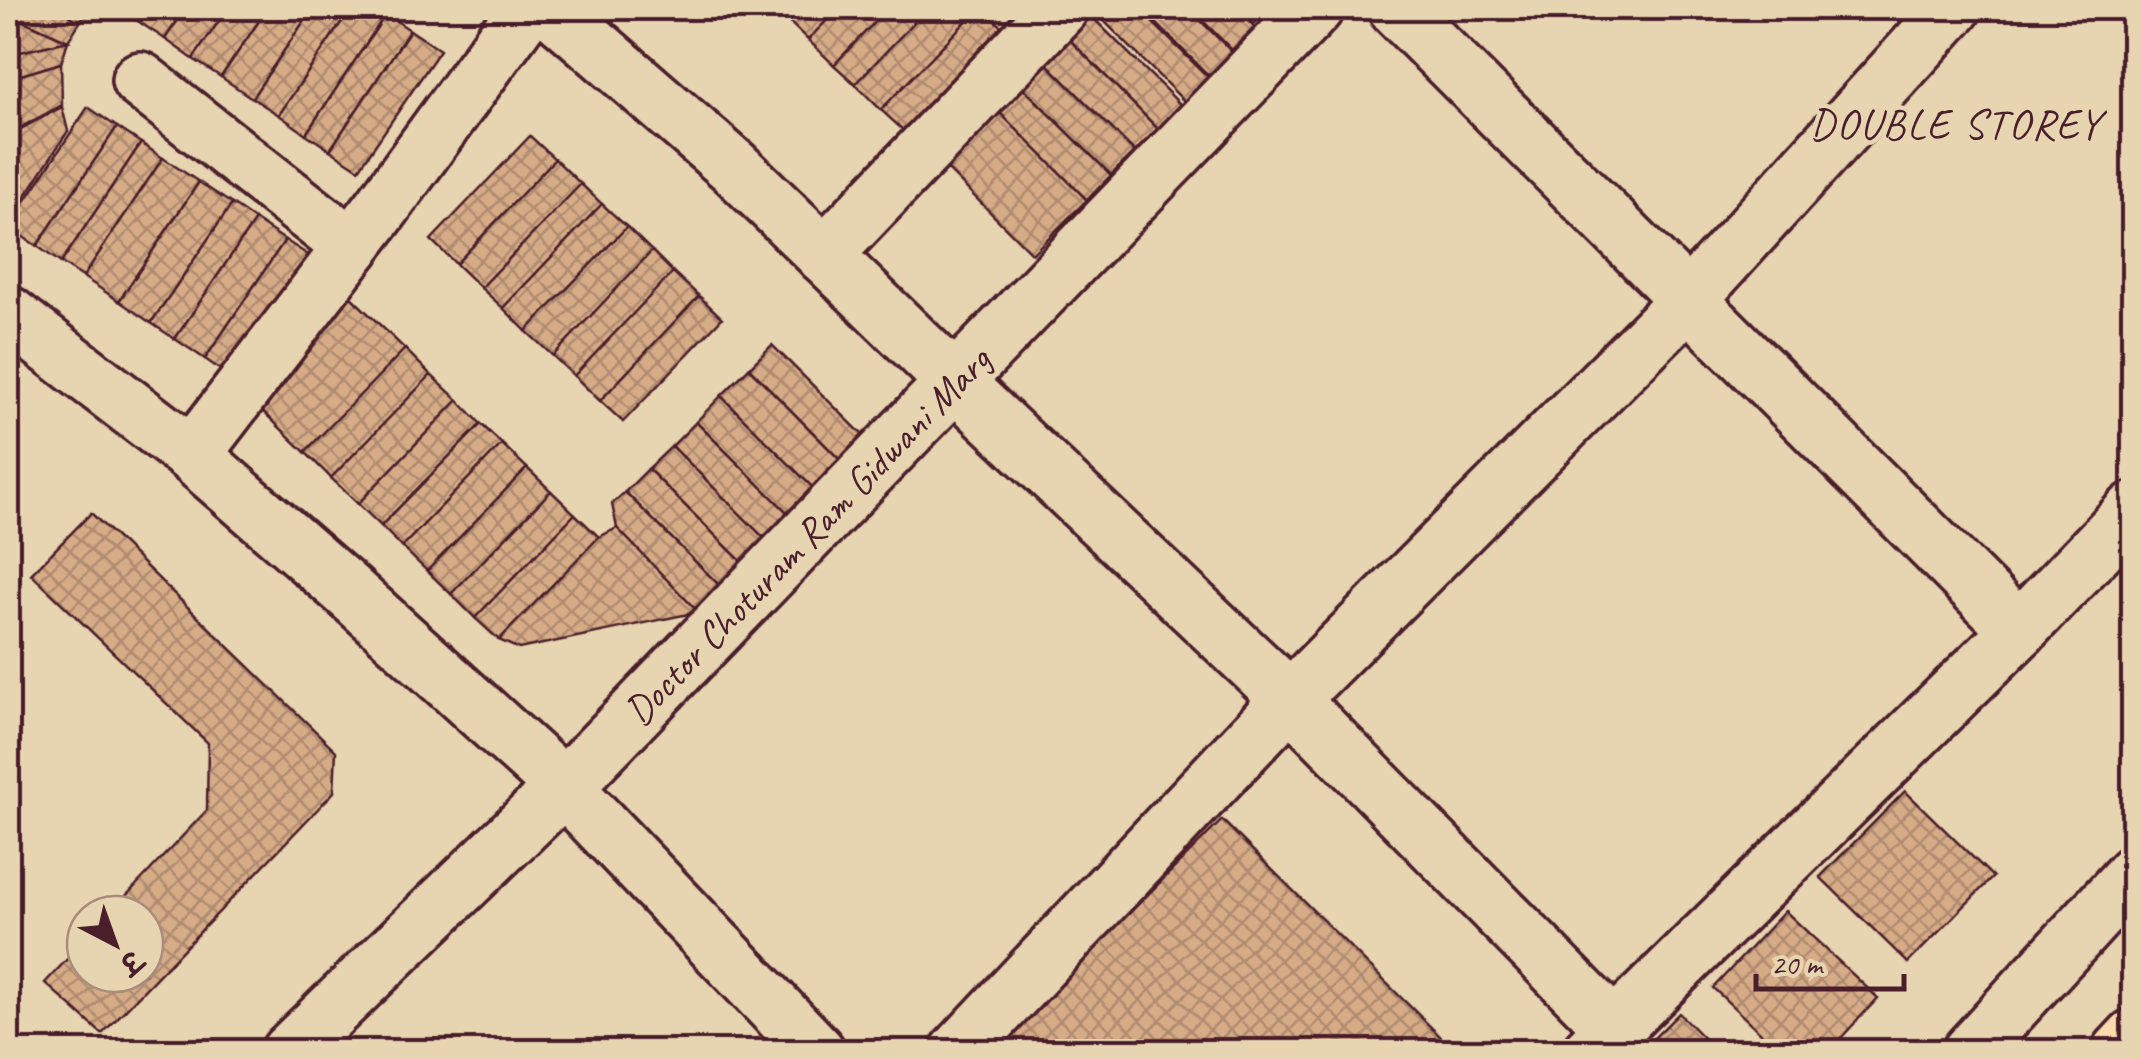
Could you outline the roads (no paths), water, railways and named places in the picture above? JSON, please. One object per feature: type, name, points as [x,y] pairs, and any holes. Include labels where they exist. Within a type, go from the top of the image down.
[{"type":"main road","points":[[2120,1052],[2134,1037]]},
{"type":"street","points":[[192,456],[528,8]]},
{"type":"street","points":[[551,8],[734,167],[1290,698],[1602,1039],[2019,630],[2134,510]]},
{"type":"street","name":"Doctor Choturam Ram Gidwani Marg","points":[[289,1052],[564,787],[1316,8]]},
{"type":"street","points":[[1396,8],[2019,630]]},
{"type":"street","points":[[958,1052],[1290,698],[1688,300],[1954,8]]},
{"type":"street","points":[[824,255],[1037,16]]},
{"type":"street","points":[[140,80],[352,247]]},
{"type":"street","points":[[8,314],[192,456],[564,787],[817,1052]]},
{"type":"street","points":[[1970,1052],[2134,873]]},
{"type":"district","name":"DOUBLE STOREY","points":[[1956,123]]}]
